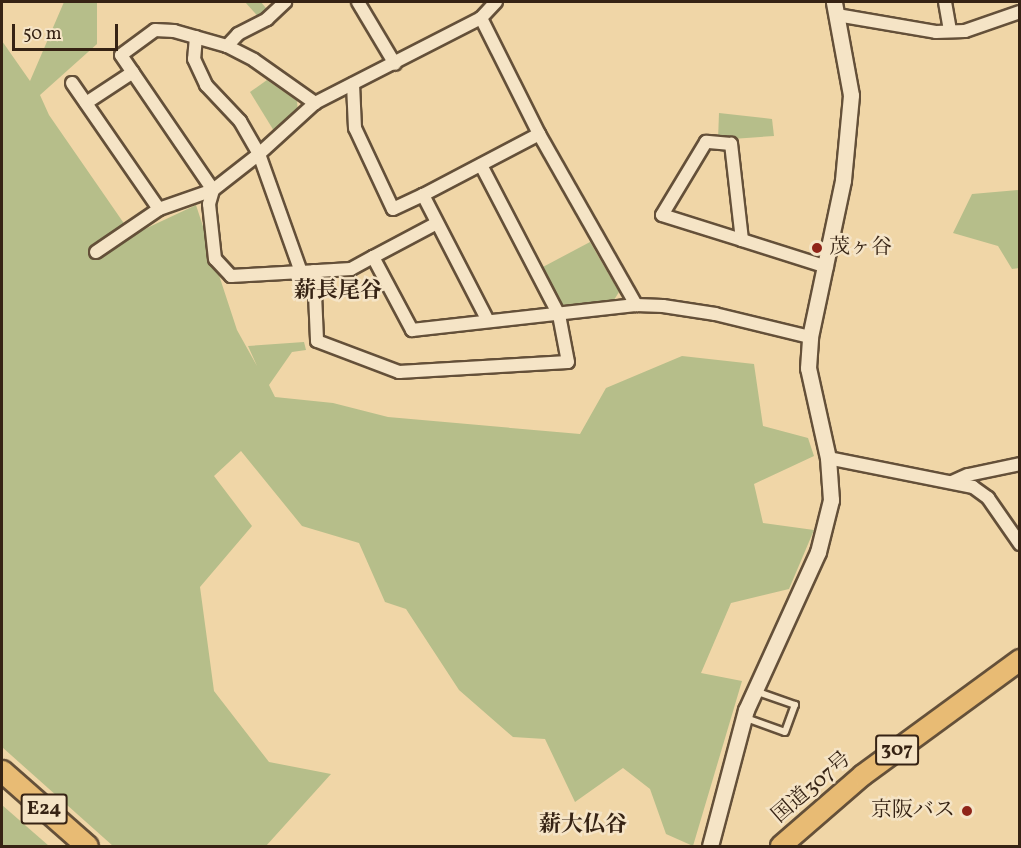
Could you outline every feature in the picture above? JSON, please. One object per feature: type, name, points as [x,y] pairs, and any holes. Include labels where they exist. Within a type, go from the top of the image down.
[{"type":"highway","name":"国道307号","points":[[781,846],[863,775],[1020,660]]},
{"type":"highway","name":"E24","points":[[2,771],[87,846]]},
{"type":"highway","name":"E24","points":[[2,783],[73,846]]},
{"type":"street","points":[[227,46],[238,34],[267,20],[285,2]]},
{"type":"street","points":[[358,2],[395,64]]},
{"type":"street","points":[[96,252],[159,209],[213,190],[259,154],[315,103],[481,18],[496,2]]},
{"type":"street","points":[[945,2],[950,30]]},
{"type":"street","points":[[710,846],[744,717],[818,552],[831,500],[828,458],[808,368],[810,337],[843,180],[851,95],[836,8],[936,32],[965,31],[1020,12]]},
{"type":"street","points":[[481,18],[539,134],[636,306]]},
{"type":"street","points":[[213,190],[121,54],[155,30],[174,31],[227,46],[254,60],[315,103]]},
{"type":"street","points":[[196,37],[194,58],[206,85],[240,121],[259,154],[301,272]]},
{"type":"street","points":[[86,103],[133,72]]},
{"type":"street","points":[[72,83],[159,209]]},
{"type":"street","points":[[352,84],[355,128],[393,209],[539,134]]},
{"type":"street","points":[[742,240],[731,144],[706,142],[662,215],[826,267]]},
{"type":"street","points":[[314,272],[317,341],[399,372],[567,362],[559,315],[481,165]]},
{"type":"street","points":[[213,190],[208,204],[215,259],[231,276],[351,269],[437,223]]},
{"type":"street","points":[[423,195],[488,321]]},
{"type":"street","points":[[373,257],[412,330],[636,306],[663,306],[715,314],[810,337]]},
{"type":"street","points":[[828,458],[973,487],[988,498],[1020,544]]},
{"type":"street","points":[[952,482],[968,475],[1020,464]]},
{"type":"lane","points":[[744,717],[785,732],[795,705],[755,691]]},
{"type":"green space","points":[[64,2],[105,2],[97,3],[97,44],[40,95],[49,115],[132,235],[196,205],[237,330],[257,366],[248,346],[304,342],[306,350],[292,352],[269,385],[275,397],[333,403],[388,417],[580,434],[606,388],[682,356],[754,364],[763,426],[808,438],[814,456],[754,484],[763,523],[814,530],[789,589],[731,603],[701,673],[742,681],[693,846],[666,834],[650,789],[623,768],[575,802],[545,739],[513,737],[459,690],[406,609],[385,602],[359,543],[302,526],[241,451],[214,476],[252,526],[200,587],[214,691],[269,762],[331,774],[266,846],[113,846],[2,747],[2,41],[30,81]]},
{"type":"green space","points":[[245,2],[261,2],[270,13],[262,21]]},
{"type":"green space","points":[[267,80],[297,101],[298,112],[274,131],[250,92]]},
{"type":"green space","points":[[719,113],[772,119],[774,136],[718,140]]},
{"type":"green space","points":[[1019,190],[1019,268],[1012,269],[998,246],[953,233],[972,194]]},
{"type":"green space","points":[[590,242],[619,292],[614,300],[563,305],[541,268]]},
{"type":"green space","points":[[2,805],[49,846],[2,846]]},
{"type":"place","name":"茂ヶ谷","points":[[817,248]]},
{"type":"place","name":"京阪バス","points":[[967,811]]},
{"type":"district","name":"薪長尾谷","points":[[338,292]]},
{"type":"district","name":"薪大仏谷","points":[[583,826]]}]
